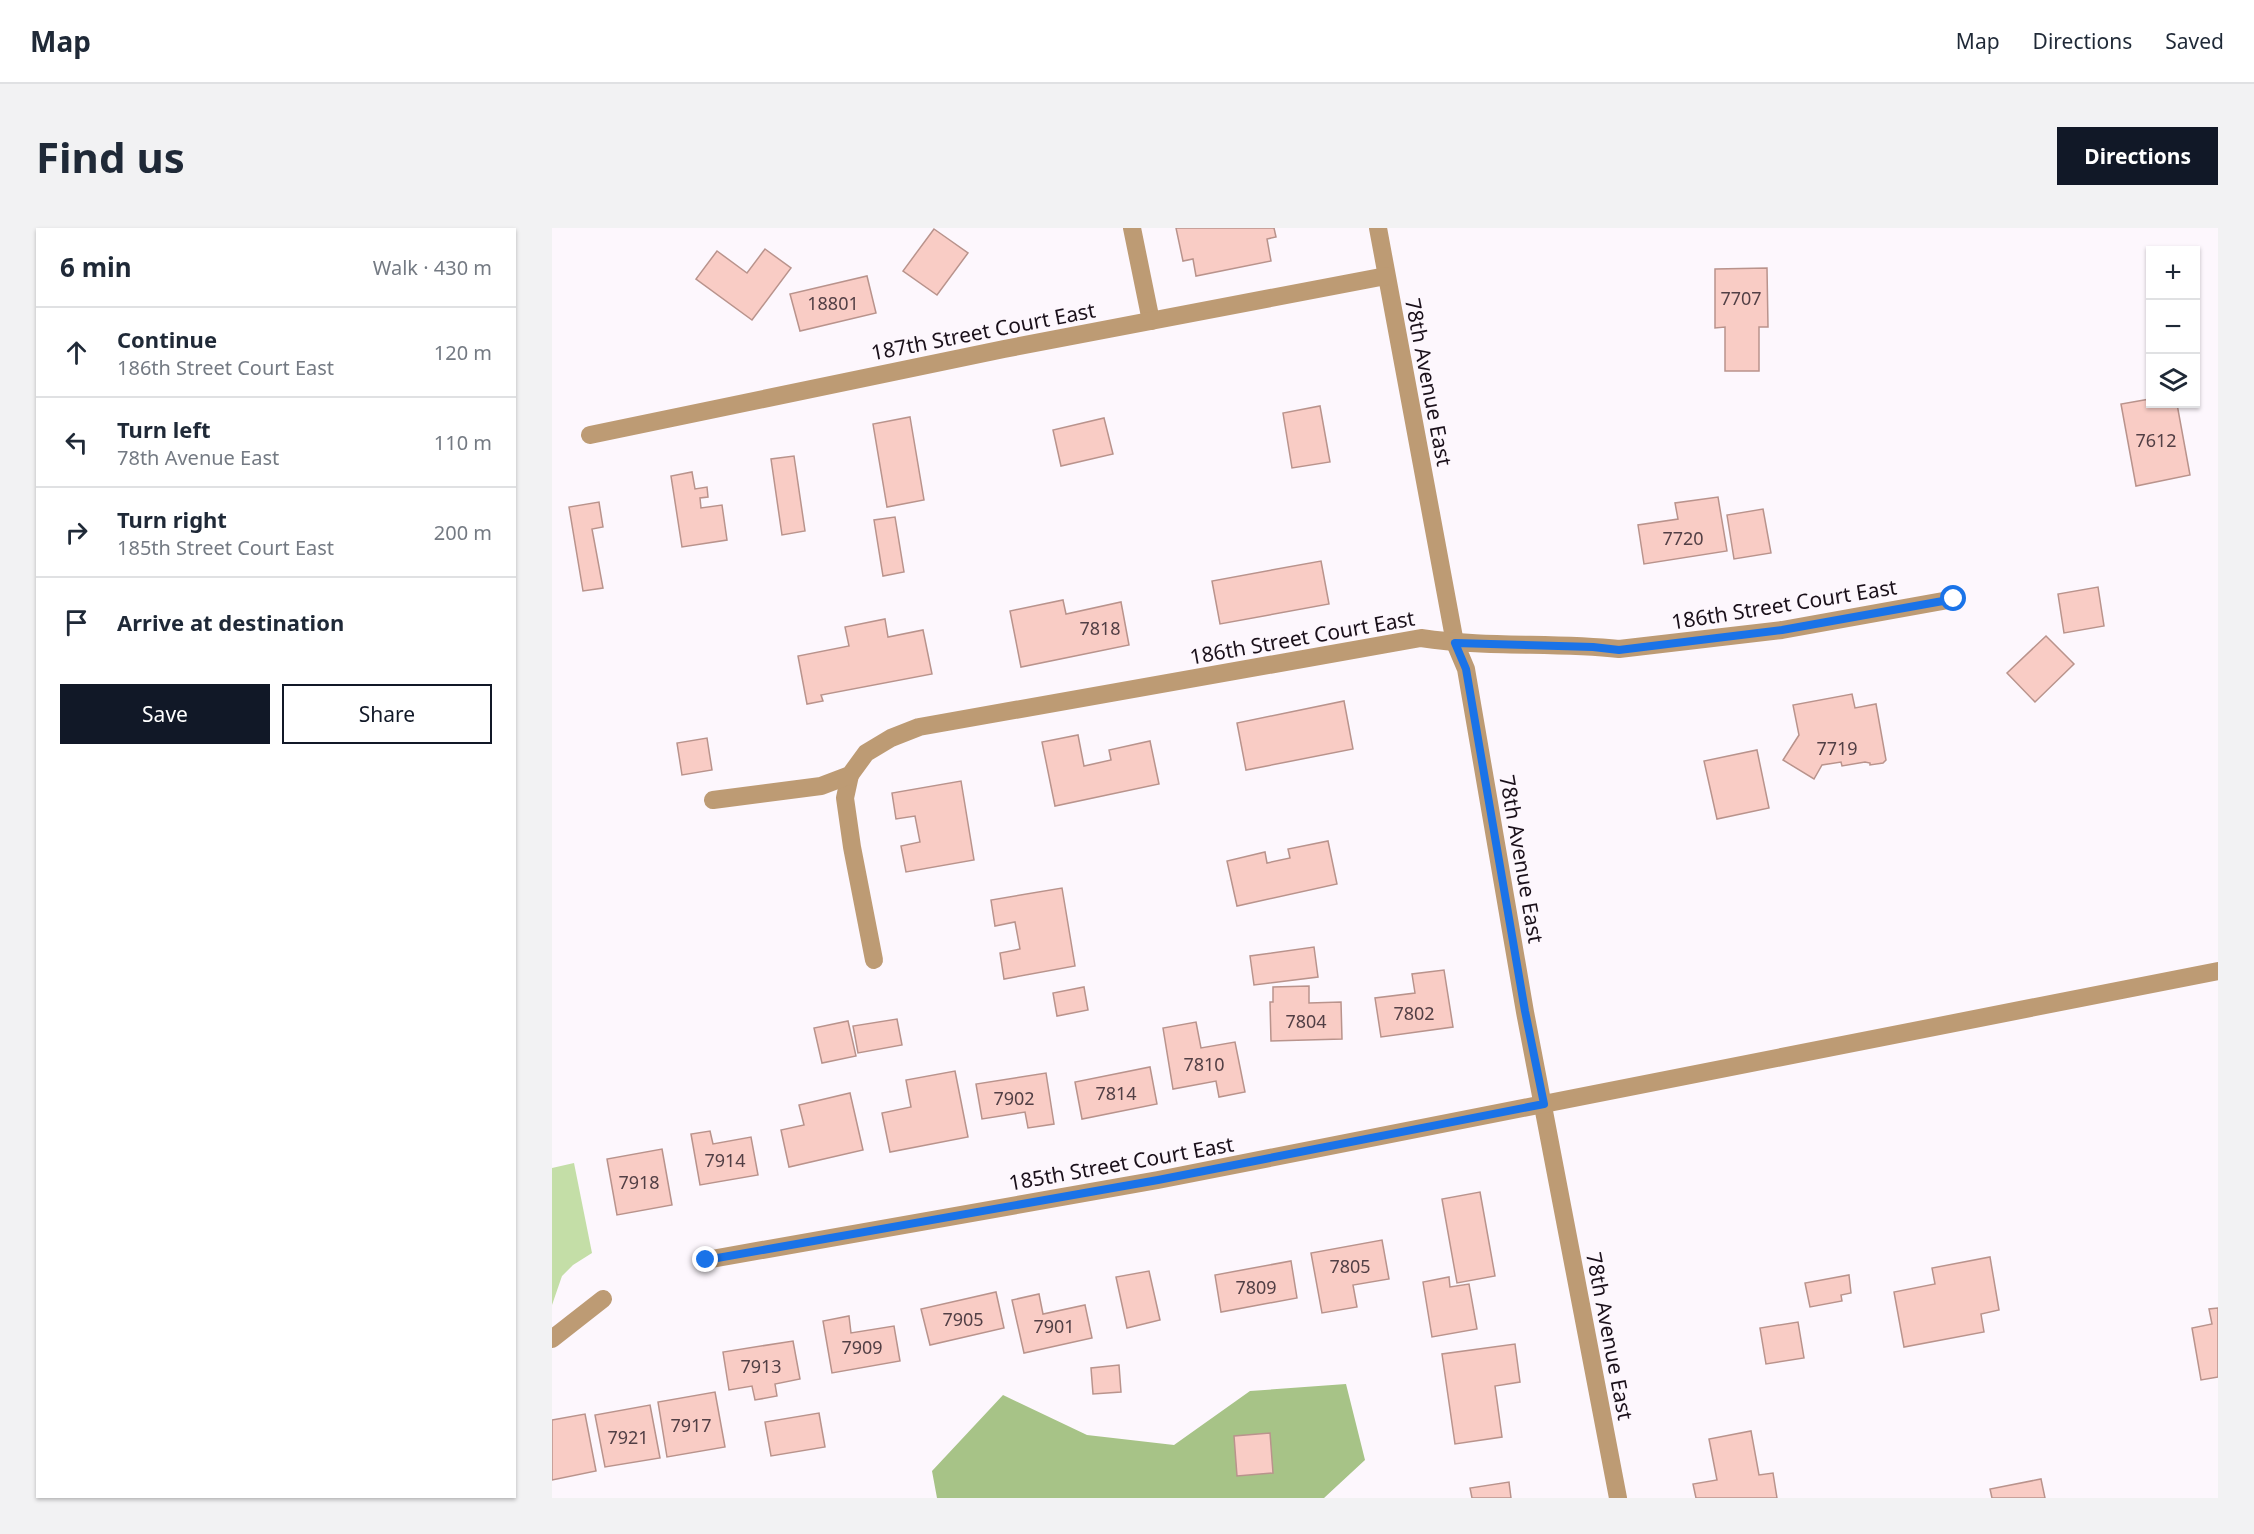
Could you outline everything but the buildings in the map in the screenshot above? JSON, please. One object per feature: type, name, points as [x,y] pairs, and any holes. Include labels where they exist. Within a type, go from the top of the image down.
[{"type":"street","points":[[1132,228],[1151,321]]},
{"type":"street","name":"78th Avenue East","points":[[1378,228],[1455,643],[1466,669],[1523,1000],[1618,1498]]},
{"type":"street","name":"187th Street Court East","points":[[590,435],[993,351],[1386,276]]},
{"type":"street","name":"186th Street Court East","points":[[850,775],[866,753],[891,738],[919,727],[1421,638],[1455,643],[1593,647],[1619,650],[1782,630],[1954,599]]},
{"type":"street","points":[[714,800],[821,786],[850,775]]},
{"type":"street","points":[[850,775],[845,798],[874,960]]},
{"type":"street","name":"185th Street Court East","points":[[706,1260],[1158,1180],[2218,971]]},
{"type":"street","points":[[552,1339],[603,1299]]},
{"type":"green space","points":[[574,1163],[592,1253],[573,1265],[562,1276],[552,1305],[552,1168]]},
{"type":"green space","points":[[1346,1384],[1365,1460],[1324,1498],[937,1498],[932,1471],[1003,1395],[1087,1435],[1174,1445],[1250,1391]]},
{"type":"route","points":[[706,1260],[1158,1180],[1544,1104],[1525,1011],[1466,669],[1455,643],[1593,647],[1619,650],[1782,630],[1954,599]]}]
